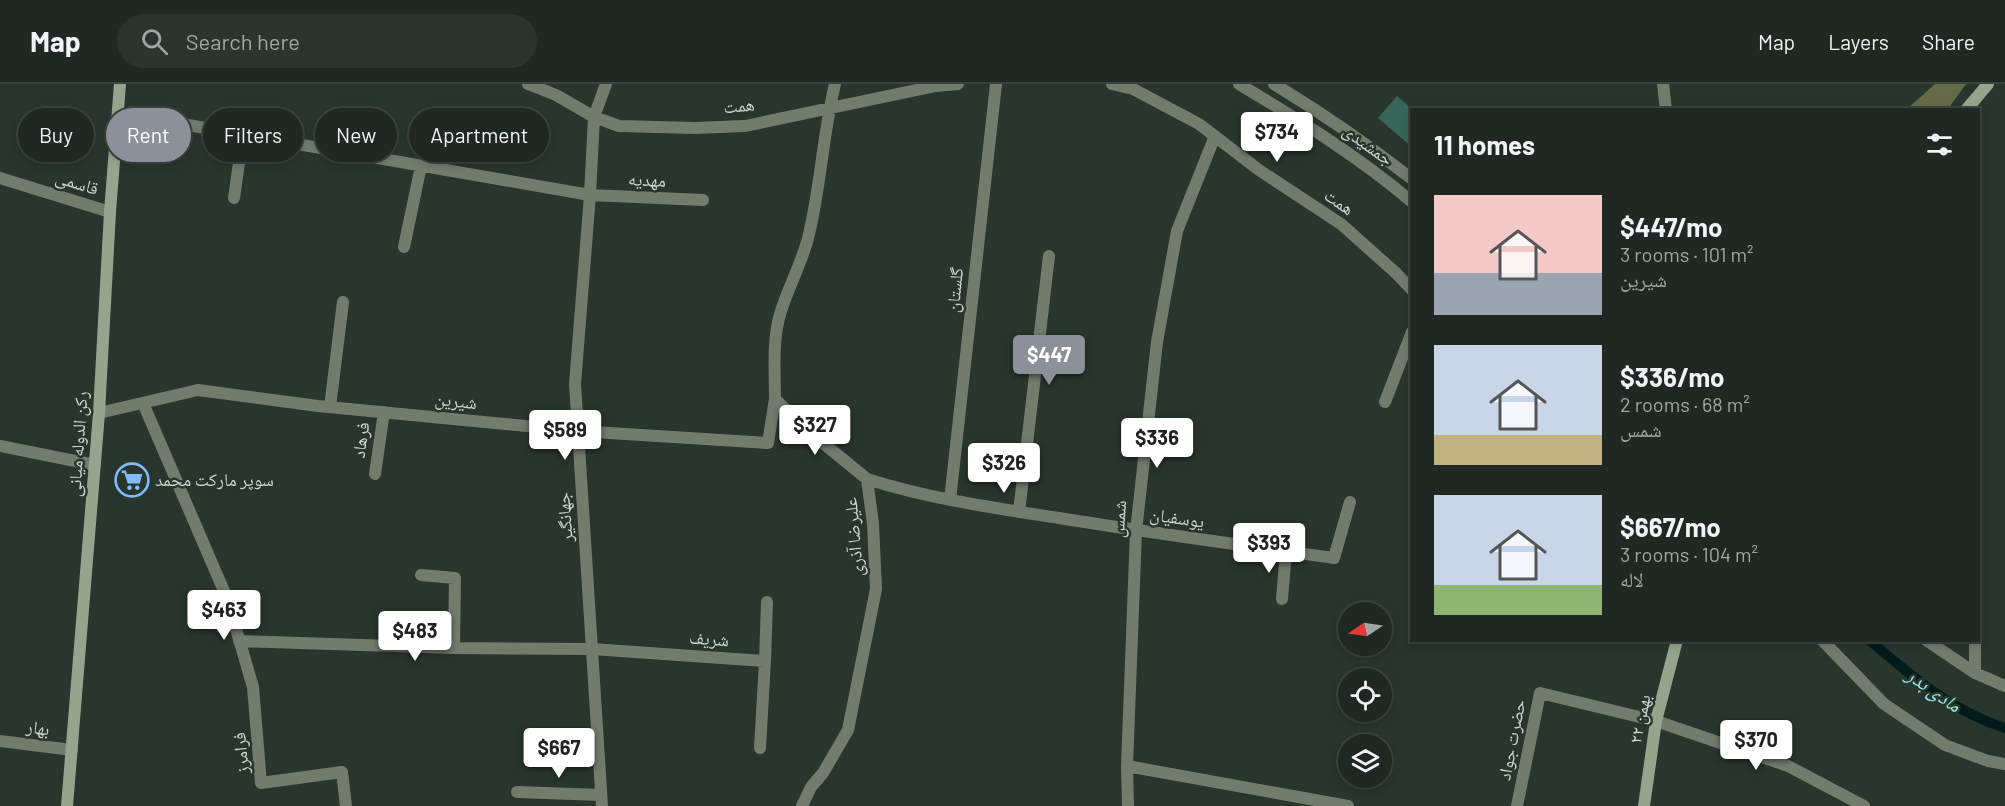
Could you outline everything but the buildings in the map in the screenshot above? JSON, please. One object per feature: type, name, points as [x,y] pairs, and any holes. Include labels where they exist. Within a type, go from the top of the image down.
[{"type":"main road","name":"رکن الدوله میانی","points":[[119,108],[120,84]]},
{"type":"main road","points":[[1968,108],[1988,84]]},
{"type":"main road","name":"رکن الدوله میانی","points":[[67,806],[99,413],[115,162]]},
{"type":"main road","name":"۲۲ بهمن","points":[[1644,806],[1656,721],[1676,642]]},
{"type":"street","name":"همت","points":[[528,84],[556,95],[594,117],[619,126],[705,127],[745,126],[936,86],[958,84]]},
{"type":"street","name":"جهانگیر","points":[[601,800],[575,384],[594,117],[606,84]]},
{"type":"street","points":[[775,399],[775,354],[780,312],[809,235],[835,84]]},
{"type":"street","name":"گلستان","points":[[950,500],[996,84]]},
{"type":"street","name":"همت","points":[[1112,84],[1133,89],[1199,124],[1259,170],[1341,224],[1396,273],[1410,289]]},
{"type":"street","name":"جمشیدی","points":[[1239,84],[1314,129],[1410,199]]},
{"type":"street","name":"جمشیدی","points":[[1274,84],[1363,141],[1410,177]]},
{"type":"street","points":[[1663,84],[1666,108]]},
{"type":"street","name":"شمس","points":[[1128,806],[1127,766],[1136,531],[1157,342],[1177,231],[1215,136]]},
{"type":"street","name":"مهدیه","points":[[303,145],[590,195],[703,200]]},
{"type":"street","points":[[234,198],[239,162]]},
{"type":"street","points":[[404,247],[421,166]]},
{"type":"street","name":"قاسمی","points":[[0,178],[110,212]]},
{"type":"street","points":[[1019,512],[1049,256]]},
{"type":"street","points":[[330,406],[343,302]]},
{"type":"street","points":[[1385,402],[1410,337]]},
{"type":"street","name":"شیرین","points":[[99,413],[198,390],[384,412],[578,431],[768,443],[775,399]]},
{"type":"street","name":"علیرضا آذری","points":[[775,399],[807,430],[867,479],[873,524],[876,590],[848,730],[823,773],[811,787],[802,806]]},
{"type":"street","name":"فرامرز","points":[[143,403],[226,598],[253,687],[261,783],[342,772],[346,806]]},
{"type":"street","name":"فرهاد","points":[[375,474],[384,412]]},
{"type":"street","points":[[0,446],[95,465]]},
{"type":"street","points":[[867,479],[927,496],[1136,531]]},
{"type":"street","name":"یوسفیان","points":[[1136,531],[1334,558],[1350,502]]},
{"type":"street","points":[[1282,599],[1286,551]]},
{"type":"street","points":[[422,575],[455,578],[454,648]]},
{"type":"street","points":[[760,748],[767,602]]},
{"type":"street","points":[[239,641],[454,648],[592,649]]},
{"type":"street","points":[[1824,642],[1884,704],[1945,746],[1988,761],[2005,764]]},
{"type":"street","points":[[1929,642],[1975,673],[2005,686]]},
{"type":"street","points":[[1974,642],[1975,673]]},
{"type":"street","name":"شریف","points":[[592,649],[765,661]]},
{"type":"street","name":"حضرت جواد","points":[[1517,806],[1540,693],[1656,721]]},
{"type":"street","points":[[1656,721],[1788,766],[1864,806]]},
{"type":"street","name":"بهار","points":[[0,741],[72,750]]},
{"type":"street","points":[[1127,766],[1348,806]]},
{"type":"street","points":[[517,792],[601,800]]},
{"type":"green space","points":[[1935,84],[1966,84],[1949,108],[1908,108]]},
{"type":"waterway","name":"مادی بدر","points":[[1871,642],[1950,702],[1985,721],[2005,728]]},
{"type":"place","name":"سوپر مارکت محمد","points":[[132,480]]}]
